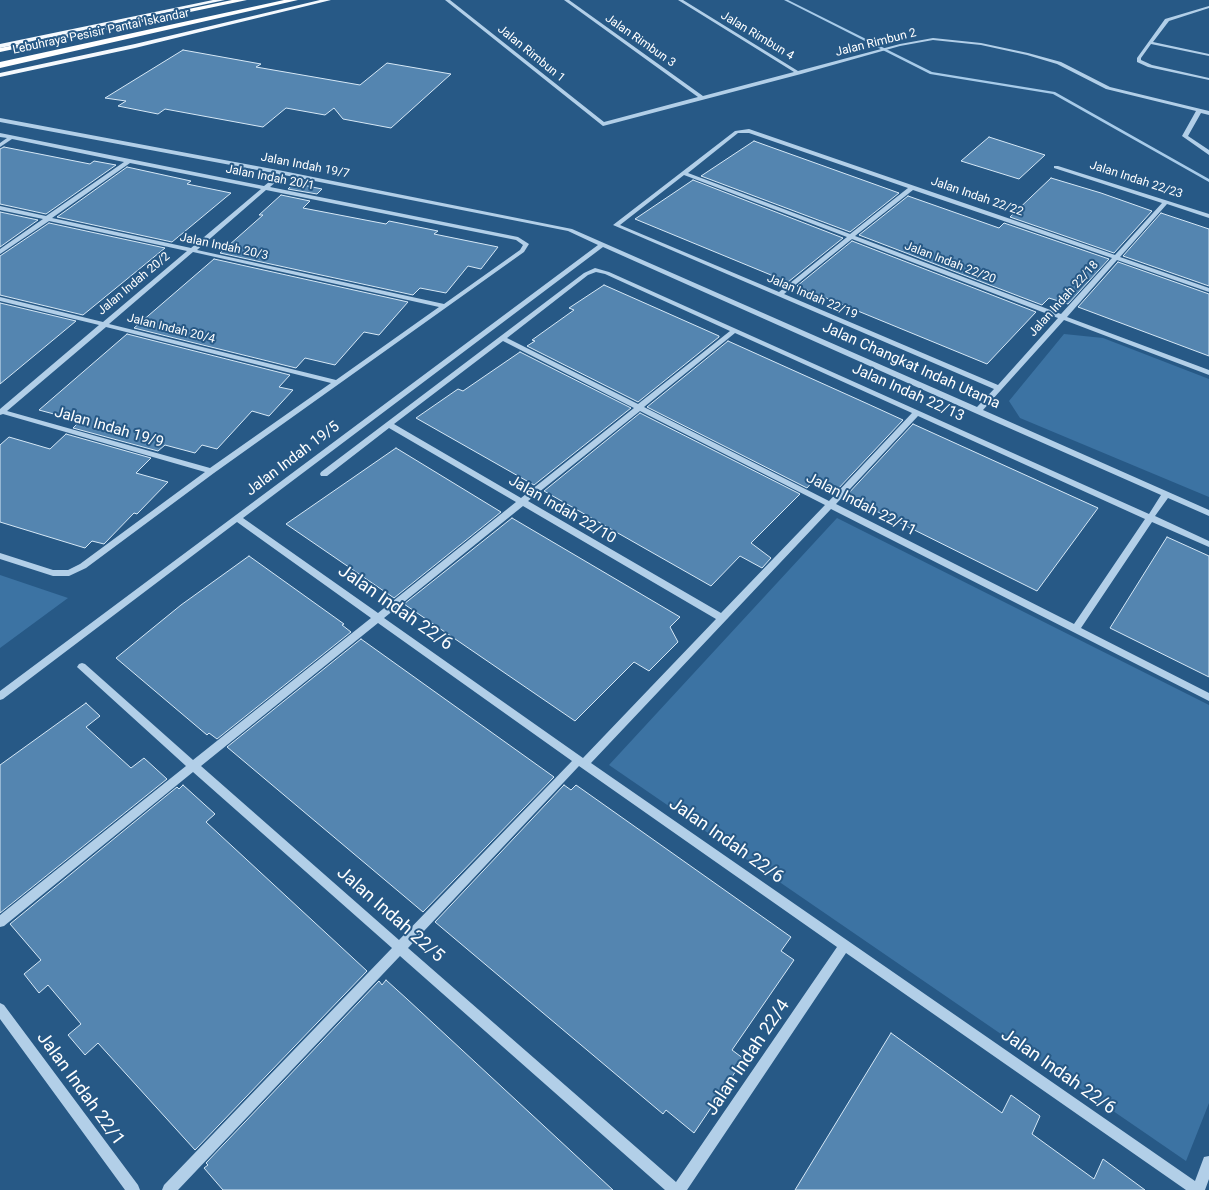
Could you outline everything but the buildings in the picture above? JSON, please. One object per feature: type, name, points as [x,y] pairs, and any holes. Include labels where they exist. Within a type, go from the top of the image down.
[{"type":"highway","name":"Lebuhraya Pesisir Pantai Iskandar","points":[[0,50],[243,0]]},
{"type":"highway","name":"Lebuhraya Pesisir Pantai Iskandar","points":[[0,65],[294,0]]},
{"type":"main road","points":[[0,46],[222,0]]},
{"type":"main road","points":[[0,74],[135,46],[328,0]]},
{"type":"street","name":"Jalan Rimbun 1","points":[[447,0],[603,124]]},
{"type":"street","name":"Jalan Rimbun 3","points":[[566,0],[703,98]]},
{"type":"street","name":"Jalan Rimbun 4","points":[[680,0],[799,73]]},
{"type":"street","points":[[1209,7],[1167,20],[1139,58],[1139,61],[1144,64],[1209,79]]},
{"type":"street","name":"Jalan Rimbun 2","points":[[603,124],[900,45],[933,39],[981,44],[1028,54],[1059,63],[1108,88],[1209,114]]},
{"type":"street","points":[[1150,43],[1209,55]]},
{"type":"street","points":[[1199,111],[1186,136],[1198,147],[1209,153]]},
{"type":"street","name":"Jalan Indah 19/7","points":[[0,120],[554,226],[603,244]]},
{"type":"street","name":"Jalan Indah 22/22","points":[[683,174],[737,132],[755,132],[1209,290]]},
{"type":"street","name":"Jalan Indah 20/1","points":[[0,135],[518,239],[526,244],[522,251],[444,306]]},
{"type":"street","points":[[0,145],[12,137]]},
{"type":"street","points":[[0,252],[129,161]]},
{"type":"street","name":"Jalan Indah 22/23","points":[[1056,167],[1209,216]]},
{"type":"street","name":"Jalan Indah 20/2","points":[[1,412],[283,173]]},
{"type":"street","name":"Jalan Indah 22/19","points":[[683,174],[616,225],[999,388]]},
{"type":"street","name":"Jalan Indah 22/20","points":[[683,174],[1209,373]]},
{"type":"street","points":[[779,295],[913,187]]},
{"type":"street","name":"Jalan Indah 22/18","points":[[978,411],[1166,202]]},
{"type":"street","name":"Jalan Indah 20/3","points":[[0,208],[444,306]]},
{"type":"street","name":"Jalan Changkat Indah Utama","points":[[603,244],[1209,512]]},
{"type":"street","name":"Jalan Indah 19/5","points":[[0,696],[603,244]]},
{"type":"street","name":"Jalan Indah 22/13","points":[[502,338],[586,274],[596,270],[607,273],[1209,544]]},
{"type":"street","name":"Jalan Indah 20/4","points":[[0,299],[337,382]]},
{"type":"street","points":[[0,556],[53,573],[69,572],[83,566],[211,471],[444,306]]},
{"type":"street","points":[[0,922],[734,331]]},
{"type":"street","points":[[324,474],[502,338]]},
{"type":"street","name":"Jalan Indah 22/11","points":[[502,338],[1209,697]]},
{"type":"street","name":"Jalan Indah 19/9","points":[[1,412],[211,471]]},
{"type":"street","points":[[169,1190],[401,947],[722,618],[918,412]]},
{"type":"street","name":"Jalan Indah 22/10","points":[[390,425],[722,618]]},
{"type":"street","points":[[1076,629],[1166,494]]},
{"type":"street","name":"Jalan Indah 22/6","points":[[237,518],[582,762],[1197,1190]]},
{"type":"street","name":"Jalan Indah 22/5","points":[[82,667],[677,1190]]},
{"type":"street","name":"Jalan Indah 22/4","points":[[677,1190],[845,945]]},
{"type":"street","name":"Jalan Indah 22/1","points":[[0,1009],[133,1190]]},
{"type":"street","points":[[1197,1190],[1209,1162]]},
{"type":"shaded area","points":[[1064,334],[1103,338],[1209,379],[1209,497],[1020,418],[1009,401]]},
{"type":"shaded area","points":[[837,518],[1209,705],[1209,1103],[1186,1161],[609,765]]},
{"type":"shaded area","points":[[0,575],[68,598],[0,648]]},
{"type":"waterway","points":[[786,0],[931,73],[1054,93],[1209,181]]}]
